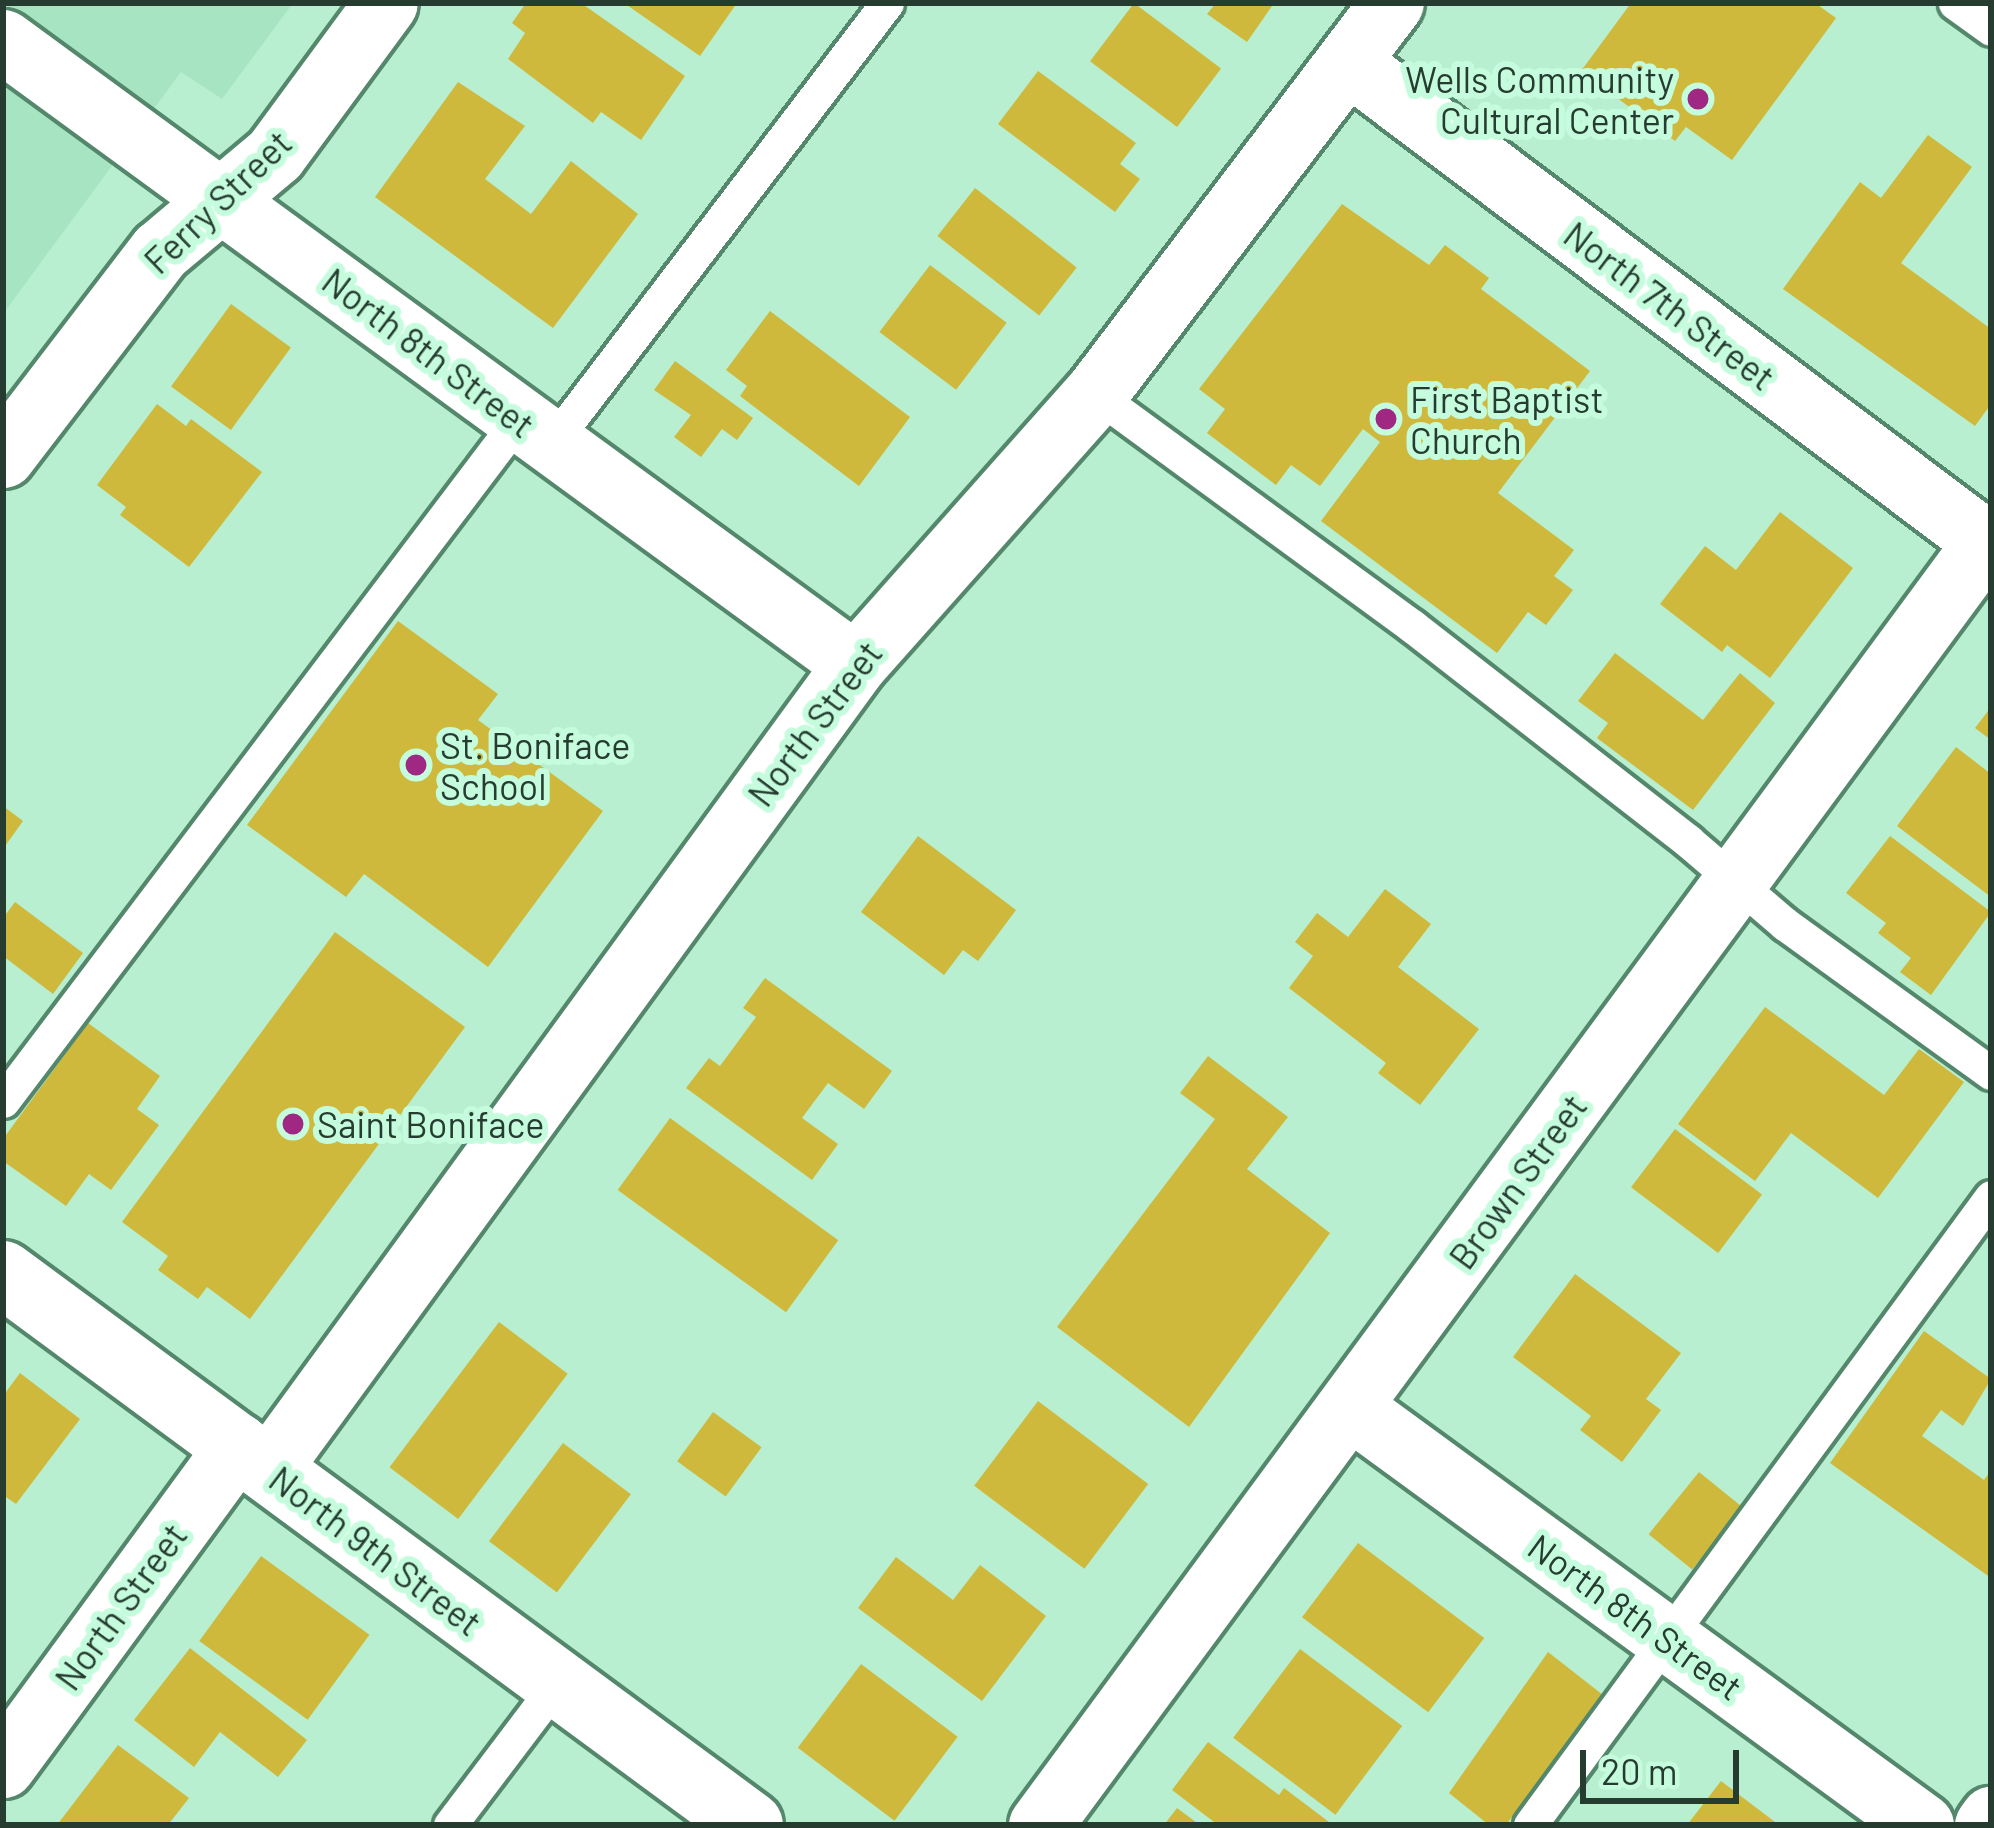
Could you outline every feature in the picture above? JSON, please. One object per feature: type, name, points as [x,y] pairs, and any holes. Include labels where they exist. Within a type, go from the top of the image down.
[{"type":"main road","name":"North 9th Street","points":[[3,1274],[750,1825]]},
{"type":"street","name":"Ferry Street","points":[[3,456],[160,251],[274,154],[386,3]]},
{"type":"street","name":"North Street","points":[[3,1766],[254,1457],[855,664],[1095,394],[1392,3]]},
{"type":"street","name":"North 8th Street","points":[[3,41],[855,664]]},
{"type":"street","name":"North 7th Street","points":[[1348,63],[1989,541]]},
{"type":"street","name":"Brown Street","points":[[1040,1825],[1989,541]]},
{"type":"street","name":"North 8th Street","points":[[1351,1408],[1922,1825]]},
{"type":"lane","points":[[3,1101],[535,431],[887,3]]},
{"type":"lane","points":[[1954,3],[1991,29]]},
{"type":"lane","points":[[1095,394],[1412,626],[1736,884],[1991,1073]]},
{"type":"lane","points":[[1530,1825],[1991,1198]]},
{"type":"lane","points":[[450,1825],[556,1685]]},
{"type":"shaded area","points":[[3,3],[293,3],[222,99],[181,72],[3,314]]},
{"type":"building","points":[[526,3],[581,3],[685,76],[641,140],[601,112],[593,123],[508,59],[525,33],[512,23]]},
{"type":"building","points":[[624,3],[737,3],[700,56]]},
{"type":"building","points":[[1134,3],[1221,69],[1177,127],[1090,61]]},
{"type":"building","points":[[1216,3],[1274,3],[1247,42],[1207,14]]},
{"type":"building","name":"Wells Community Cultural Center","points":[[1631,3],[1815,3],[1836,18],[1732,160],[1686,127],[1675,141],[1581,71]]},
{"type":"building","points":[[1038,71],[1136,143],[1120,164],[1140,179],[1115,212],[998,124]]},
{"type":"building","points":[[458,82],[525,126],[485,179],[531,214],[571,161],[638,214],[553,328],[375,197]]},
{"type":"building","points":[[1928,135],[1972,167],[1901,263],[1991,329],[1991,404],[1975,426],[1783,289],[1860,182],[1881,198]]},
{"type":"building","points":[[975,188],[1077,267],[1039,315],[937,236]]},
{"type":"building","name":"First Baptist Church","points":[[1342,204],[1429,265],[1445,245],[1489,278],[1481,289],[1590,371],[1498,493],[1574,550],[1554,576],[1573,590],[1546,625],[1528,612],[1497,653],[1321,521],[1380,442],[1363,429],[1320,486],[1291,465],[1276,485],[1207,433],[1225,409],[1199,389]]},
{"type":"building","points":[[930,265],[1007,323],[956,390],[879,332]]},
{"type":"building","points":[[231,304],[291,347],[231,430],[171,387]]},
{"type":"building","points":[[770,311],[910,417],[859,486],[740,396],[747,386],[726,370]]},
{"type":"building","points":[[675,361],[753,418],[737,440],[722,429],[701,457],[674,437],[691,415],[654,390]]},
{"type":"building","points":[[157,404],[186,426],[191,419],[262,472],[189,567],[120,515],[126,507],[97,485]]},
{"type":"building","points":[[1780,512],[1853,568],[1770,678],[1727,645],[1722,652],[1660,604],[1705,546],[1736,570]]},
{"type":"building","name":"St. Boniface School","points":[[398,621],[498,694],[478,720],[603,811],[488,967],[364,874],[346,897],[247,825]]},
{"type":"building","points":[[1615,653],[1703,720],[1740,673],[1775,703],[1693,810],[1597,738],[1608,723],[1578,701]]},
{"type":"building","points":[[1991,707],[1991,740],[1975,728]]},
{"type":"building","points":[[1956,747],[1991,774],[1991,897],[1897,826]]},
{"type":"building","points":[[3,806],[23,821],[3,849]]},
{"type":"building","points":[[918,836],[1016,910],[978,961],[963,950],[944,975],[861,912]]},
{"type":"building","points":[[1890,836],[1991,912],[1931,995],[1900,972],[1911,958],[1878,933],[1886,923],[1846,893]]},
{"type":"building","points":[[1385,889],[1431,924],[1398,967],[1479,1029],[1420,1105],[1378,1073],[1386,1063],[1289,988],[1313,956],[1295,942],[1317,913],[1348,937]]},
{"type":"building","points":[[15,902],[83,953],[53,994],[3,956],[3,918]]},
{"type":"building","name":"Saint Boniface","points":[[335,932],[465,1027],[250,1319],[207,1287],[198,1299],[158,1270],[168,1256],[122,1222]]},
{"type":"building","points":[[765,978],[892,1071],[864,1109],[828,1083],[802,1118],[838,1144],[812,1180],[686,1088],[709,1058],[720,1066],[756,1017],[743,1008]]},
{"type":"building","points":[[1765,1007],[1884,1095],[1919,1049],[1964,1082],[1878,1198],[1791,1133],[1755,1181],[1678,1124]]},
{"type":"building","points":[[88,1023],[160,1076],[137,1109],[159,1125],[111,1190],[89,1174],[66,1206],[3,1161],[3,1139]]},
{"type":"building","points":[[1208,1056],[1288,1117],[1247,1169],[1330,1233],[1189,1427],[1057,1327],[1215,1119],[1180,1093]]},
{"type":"building","points":[[670,1118],[838,1240],[786,1312],[618,1190]]},
{"type":"building","points":[[1675,1129],[1762,1195],[1718,1253],[1631,1187]]},
{"type":"building","points":[[1575,1274],[1681,1353],[1646,1399],[1661,1410],[1622,1462],[1580,1430],[1591,1416],[1513,1357]]},
{"type":"building","points":[[499,1322],[568,1374],[458,1519],[389,1467]]},
{"type":"building","points":[[1924,1331],[1991,1379],[1963,1426],[1941,1410],[1922,1436],[1984,1480],[1991,1470],[1991,1578],[1830,1463]]},
{"type":"building","points":[[20,1373],[80,1419],[16,1504],[3,1495],[3,1396]]},
{"type":"building","points":[[1038,1401],[1148,1484],[1084,1569],[974,1486]]},
{"type":"building","points":[[713,1412],[762,1447],[726,1497],[677,1461]]},
{"type":"building","points":[[563,1443],[631,1494],[557,1592],[489,1541]]},
{"type":"building","points":[[1699,1472],[1743,1507],[1692,1569],[1649,1534]]},
{"type":"building","points":[[1358,1543],[1484,1638],[1428,1712],[1302,1617]]},
{"type":"building","points":[[261,1556],[369,1635],[308,1720],[199,1641]]},
{"type":"building","points":[[896,1557],[953,1600],[980,1565],[1046,1616],[982,1701],[858,1608]]},
{"type":"building","points":[[190,1648],[307,1740],[278,1777],[220,1732],[194,1767],[134,1720]]},
{"type":"building","points":[[1300,1649],[1402,1726],[1335,1815],[1233,1738]]},
{"type":"building","points":[[1548,1652],[1603,1695],[1506,1825],[1489,1825],[1449,1793]]},
{"type":"building","points":[[861,1664],[958,1737],[894,1821],[798,1748]]},
{"type":"building","points":[[1208,1742],[1279,1795],[1284,1788],[1333,1825],[1218,1825],[1172,1790]]},
{"type":"building","points":[[118,1745],[189,1798],[168,1825],[57,1825]]},
{"type":"building","points":[[1721,1781],[1779,1825],[1687,1825]]},
{"type":"building","points":[[1177,1808],[1200,1825],[1164,1825]]},
{"type":"place","name":"Wells Community Cultural Center","points":[[1698,99]]},
{"type":"place","name":"First Baptist Church","points":[[1386,419]]},
{"type":"place","name":"St. Boniface School","points":[[416,765]]},
{"type":"place","name":"Saint Boniface","points":[[293,1124]]}]
